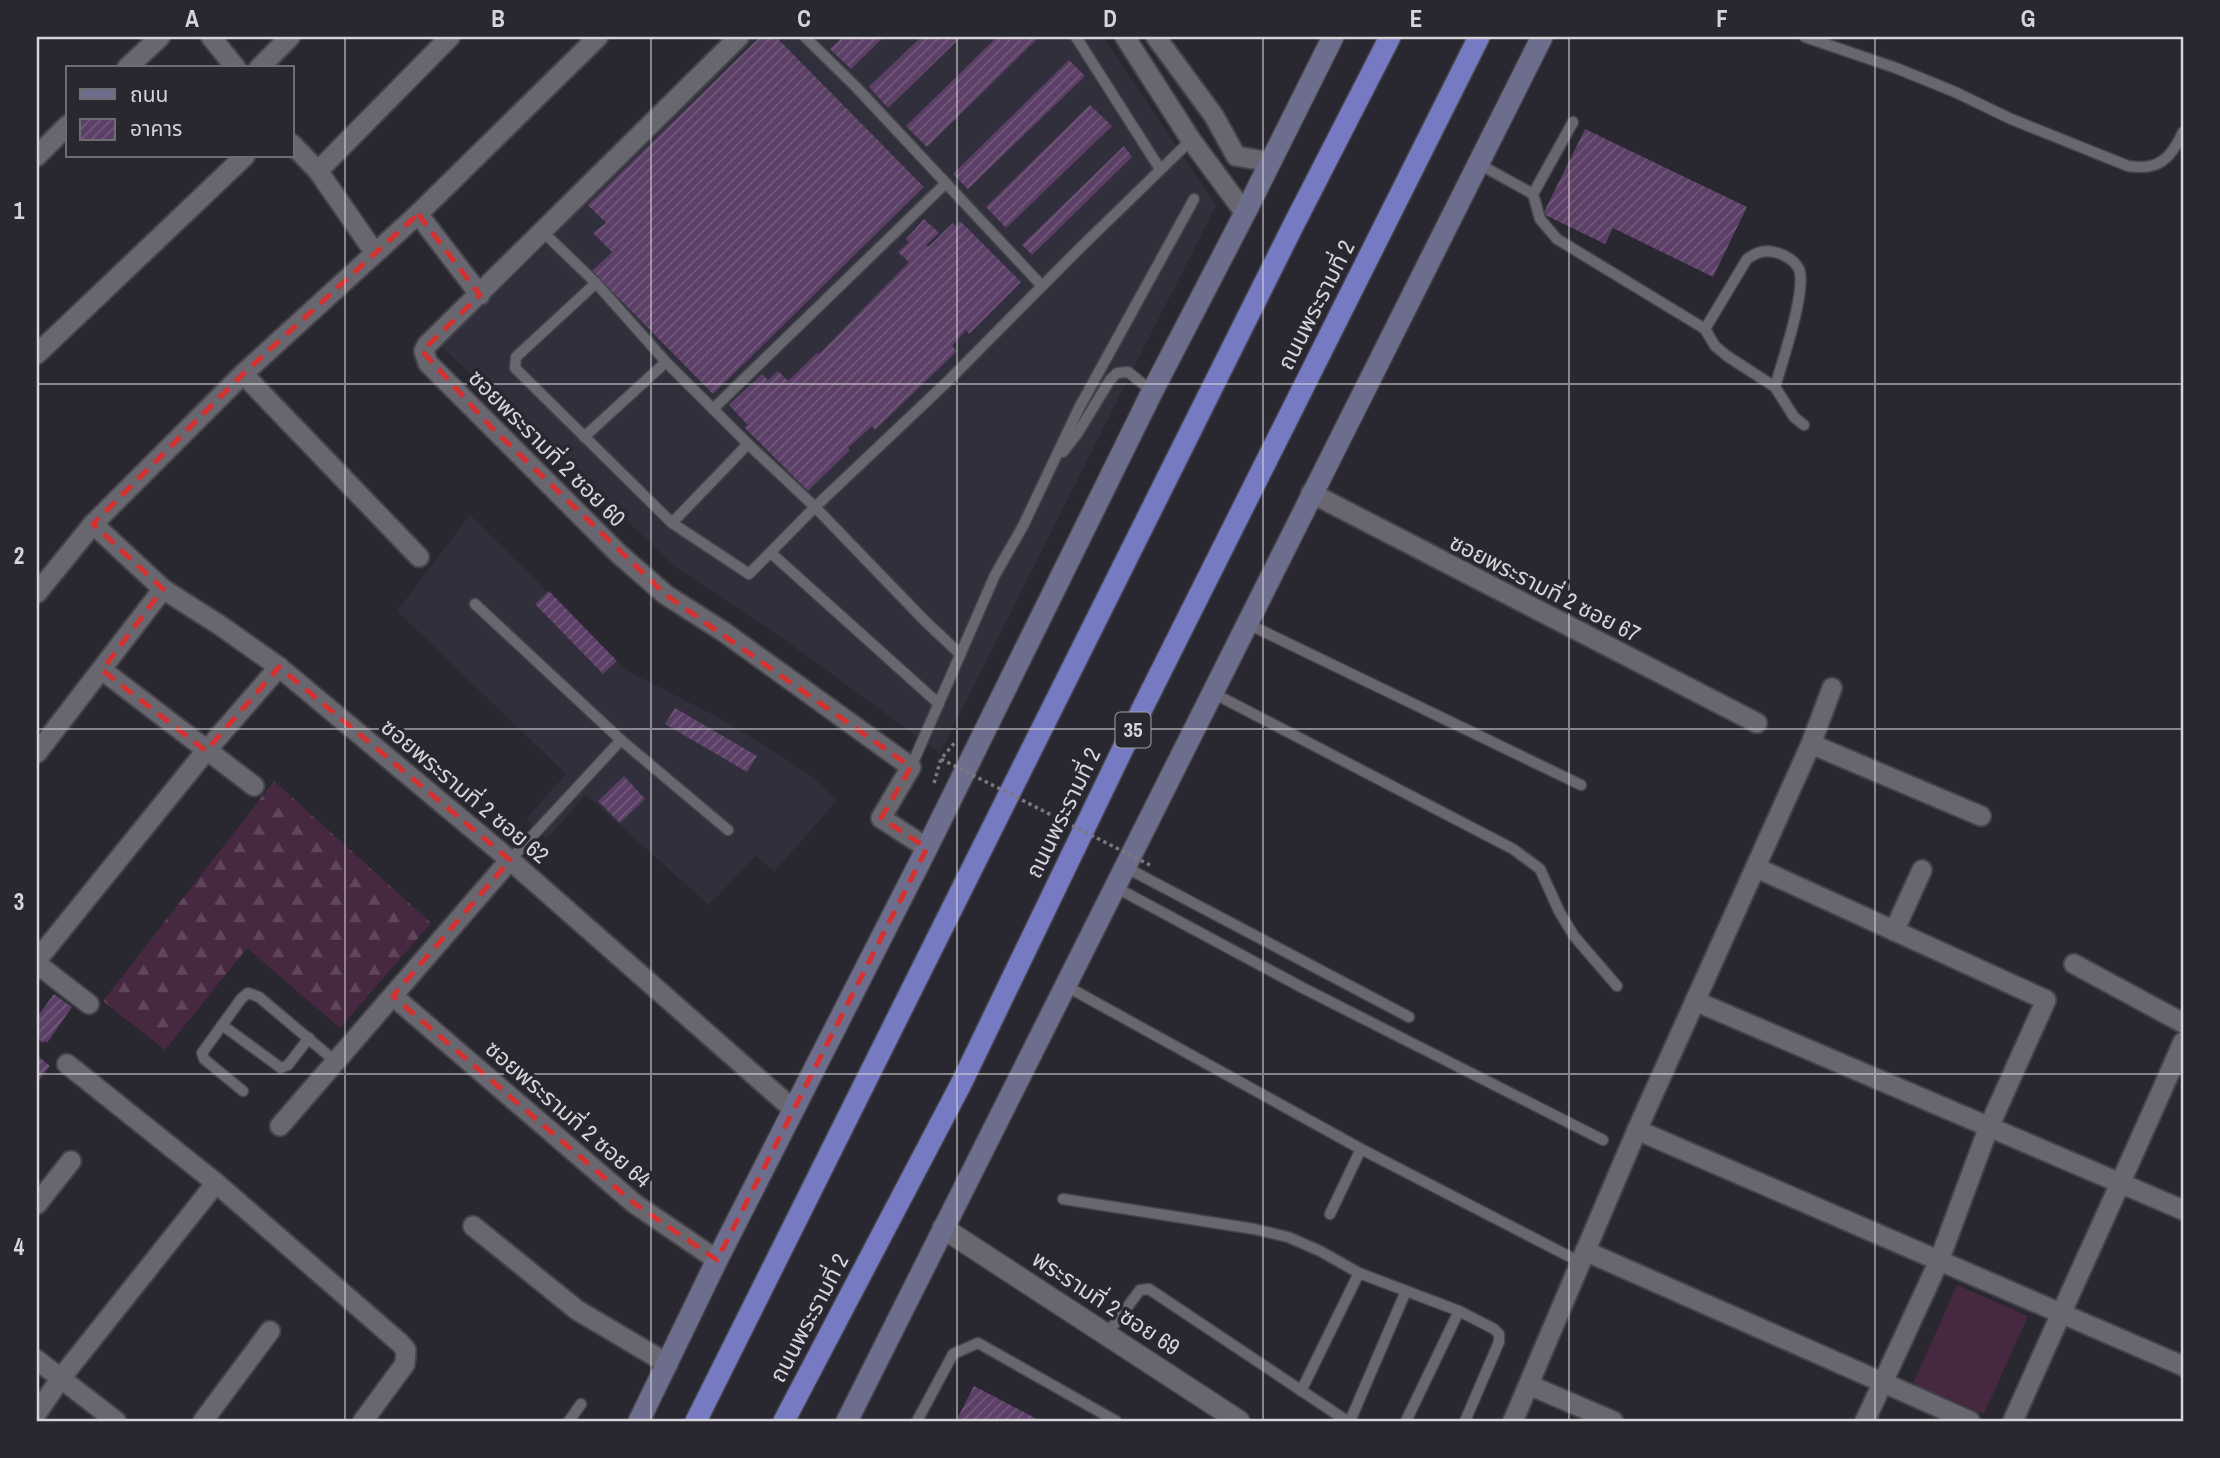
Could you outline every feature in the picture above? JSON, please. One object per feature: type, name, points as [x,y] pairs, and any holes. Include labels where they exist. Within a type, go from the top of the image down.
[{"type":"highway","points":[[695,1421],[1390,37]]},
{"type":"highway","name":"ถนนพระรามที่ 2","points":[[784,1421],[961,1084],[1143,708],[1479,37]]},
{"type":"main road","points":[[639,1421],[1152,392],[1333,37]]},
{"type":"main road","name":"35","points":[[847,1421],[1542,37]]},
{"type":"street","points":[[129,66],[160,37]]},
{"type":"street","points":[[211,37],[234,66]]},
{"type":"street","points":[[261,66],[290,37]]},
{"type":"street","points":[[318,172],[450,37]]},
{"type":"street","points":[[37,592],[93,524],[243,374],[418,214],[598,37]]},
{"type":"street","name":"ซอยพระรามที่ 2 ซอย 60","points":[[739,37],[427,345],[424,351],[428,363],[621,555],[666,594],[724,632],[911,767]]},
{"type":"street","points":[[1125,37],[1191,140],[1245,213]]},
{"type":"street","points":[[1156,37],[1214,116],[1236,156],[1270,162]]},
{"type":"street","points":[[37,156],[66,127]]},
{"type":"street","points":[[294,146],[318,172],[375,253]]},
{"type":"street","points":[[37,354],[243,158]]},
{"type":"street","points":[[418,214],[480,295]]},
{"type":"street","points":[[243,374],[419,557]]},
{"type":"street","name":"ซอยพระรามที่ 2 ซอย 67","points":[[1311,493],[1605,647],[1757,723]]},
{"type":"street","name":"ซอยพระรามที่ 2 ซอย 62","points":[[93,524],[163,589],[278,667],[510,860],[794,1110]]},
{"type":"street","points":[[37,752],[163,589]]},
{"type":"street","points":[[89,1004],[39,970],[206,751],[278,667]]},
{"type":"street","points":[[102,670],[254,786]]},
{"type":"street","points":[[1513,1421],[1637,1130],[1811,744],[1832,688]]},
{"type":"street","points":[[1811,744],[1982,816]]},
{"type":"street","points":[[911,767],[881,818],[927,848]]},
{"type":"street","points":[[280,1126],[510,860]]},
{"type":"street","points":[[1756,868],[2046,1000],[1988,1129],[1939,1261],[1865,1421]]},
{"type":"street","points":[[1894,931],[1922,870]]},
{"type":"street","points":[[2074,964],[2183,1023]]},
{"type":"street","name":"ซอยพระรามที่ 2 ซอย 64","points":[[393,996],[635,1204],[718,1260]]},
{"type":"street","points":[[1695,1001],[1988,1129],[2183,1210]]},
{"type":"street","points":[[2013,1421],[2183,1042]]},
{"type":"street","points":[[67,1064],[216,1183],[396,1338],[406,1350],[405,1363],[363,1421]]},
{"type":"street","points":[[1637,1130],[2183,1366]]},
{"type":"street","points":[[37,1204],[71,1161]]},
{"type":"street","points":[[37,1413],[61,1378],[216,1183]]},
{"type":"street","points":[[473,1226],[577,1310],[668,1364]]},
{"type":"street","name":"พระรามที่ 2 ซอย 69","points":[[943,1228],[1239,1421]]},
{"type":"street","points":[[1583,1256],[1970,1421]]},
{"type":"street","points":[[202,1421],[270,1331]]},
{"type":"street","points":[[37,1360],[116,1421]]},
{"type":"street","points":[[1529,1385],[1613,1421]]},
{"type":"lane","points":[[805,37],[857,88],[1042,286]]},
{"type":"lane","points":[[1076,37],[1160,169]]},
{"type":"lane","points":[[1805,37],[1896,68],[2011,119],[2128,166],[2144,168],[2158,165],[2171,153],[2183,132]]},
{"type":"lane","points":[[1573,122],[1533,194],[1540,219],[1558,239],[1705,329],[1727,356],[1775,387],[1794,417],[1804,425]]},
{"type":"lane","points":[[596,283],[516,357],[515,368],[672,523],[749,574],[1191,140]]},
{"type":"lane","points":[[1477,163],[1533,194]]},
{"type":"lane","points":[[713,409],[946,183]]},
{"type":"lane","points":[[911,767],[995,575],[1114,342],[1194,199]]},
{"type":"lane","points":[[542,231],[596,283],[666,362],[960,653]]},
{"type":"lane","points":[[1705,329],[1747,259],[1756,253],[1770,250],[1786,255],[1798,267],[1798,304],[1775,387]]},
{"type":"lane","points":[[584,437],[666,362]]},
{"type":"lane","points":[[1051,467],[1077,434],[1117,373],[1128,372],[1152,392]]},
{"type":"lane","points":[[672,523],[748,444]]},
{"type":"lane","points":[[771,553],[939,704]]},
{"type":"lane","points":[[475,604],[621,740],[728,830]]},
{"type":"lane","points":[[1246,623],[1581,785]]},
{"type":"lane","points":[[1211,692],[1513,849],[1540,869],[1574,936],[1617,986]]},
{"type":"lane","points":[[510,860],[621,740]]},
{"type":"lane","points":[[1125,867],[1409,1017]]},
{"type":"lane","points":[[1115,887],[1303,989],[1604,1140]]},
{"type":"lane","points":[[1065,986],[1361,1149],[1583,1256]]},
{"type":"lane","points":[[243,1091],[202,1056],[204,1049],[248,993],[252,993],[335,1061]]},
{"type":"lane","points":[[222,1025],[281,1068],[288,1065],[309,1038]]},
{"type":"lane","points":[[1330,1214],[1361,1149]]},
{"type":"lane","points":[[1063,1199],[1254,1229],[1288,1237],[1359,1273],[1459,1311],[1494,1329],[1499,1334],[1499,1342],[1465,1421]]},
{"type":"lane","points":[[1301,1391],[1359,1273]]},
{"type":"lane","points":[[1106,1335],[1140,1290],[1149,1289],[1348,1421],[1406,1291]]},
{"type":"lane","points":[[1406,1421],[1459,1311]]},
{"type":"lane","points":[[917,1421],[953,1354],[978,1343],[1116,1421]]},
{"type":"lane","points":[[569,1421],[581,1404]]},
{"type":"path","points":[[934,785],[941,759],[957,740]]},
{"type":"path","points":[[941,759],[1150,865]]},
{"type":"highlighted area","points":[[418,214],[480,295],[422,351],[490,426],[666,595],[911,767],[881,818],[927,848],[717,1260],[635,1204],[393,996],[510,860],[279,667],[206,751],[102,670],[163,589],[93,524],[243,374]]},
{"type":"shaded area","points":[[752,37],[1103,37],[1216,205],[940,753],[774,632],[677,568],[441,346],[537,254]]},
{"type":"shaded area","points":[[470,515],[627,671],[716,716],[789,761],[817,781],[837,800],[774,872],[756,856],[709,905],[586,795],[546,840],[526,819],[566,774],[397,611]]},
{"type":"green space","points":[[274,781],[431,923],[340,1028],[247,948],[165,1050],[103,1001]]},
{"type":"green space","points":[[1957,1285],[2028,1316],[1984,1414],[1913,1384]]},
{"type":"building","points":[[760,37],[776,37],[924,187],[713,394],[592,271],[612,252],[593,233],[606,223],[588,205]]},
{"type":"building","points":[[843,37],[884,37],[851,69],[830,49]]},
{"type":"building","points":[[921,37],[961,37],[888,108],[869,87]]},
{"type":"building","points":[[997,37],[1039,37],[927,147],[906,126]]},
{"type":"building","points":[[1069,60],[1085,76],[968,189],[953,174]]},
{"type":"building","points":[[1090,105],[1112,126],[1006,228],[986,207]]},
{"type":"building","points":[[1585,129],[1747,207],[1713,277],[1613,228],[1605,244],[1543,214]]},
{"type":"building","points":[[1124,146],[1132,157],[1032,255],[1022,245]]},
{"type":"building","points":[[924,219],[939,233],[926,245],[928,247],[953,223],[955,226],[960,221],[1021,282],[969,334],[966,330],[952,346],[957,351],[875,430],[872,426],[848,448],[850,450],[808,491],[744,427],[748,425],[729,405],[762,374],[768,380],[778,371],[788,381],[819,354],[909,262],[898,252],[909,242],[906,239]]},
{"type":"building","points":[[549,591],[617,661],[603,674],[535,604]]},
{"type":"building","points":[[675,708],[757,756],[747,772],[665,724]]},
{"type":"building","points":[[624,776],[645,799],[620,823],[598,801]]},
{"type":"building","points":[[54,994],[72,1007],[47,1043],[43,1043],[37,1037],[37,1017]]},
{"type":"building","points":[[37,1055],[50,1066],[37,1083]]},
{"type":"building","points":[[974,1386],[1041,1421],[956,1421]]}]
